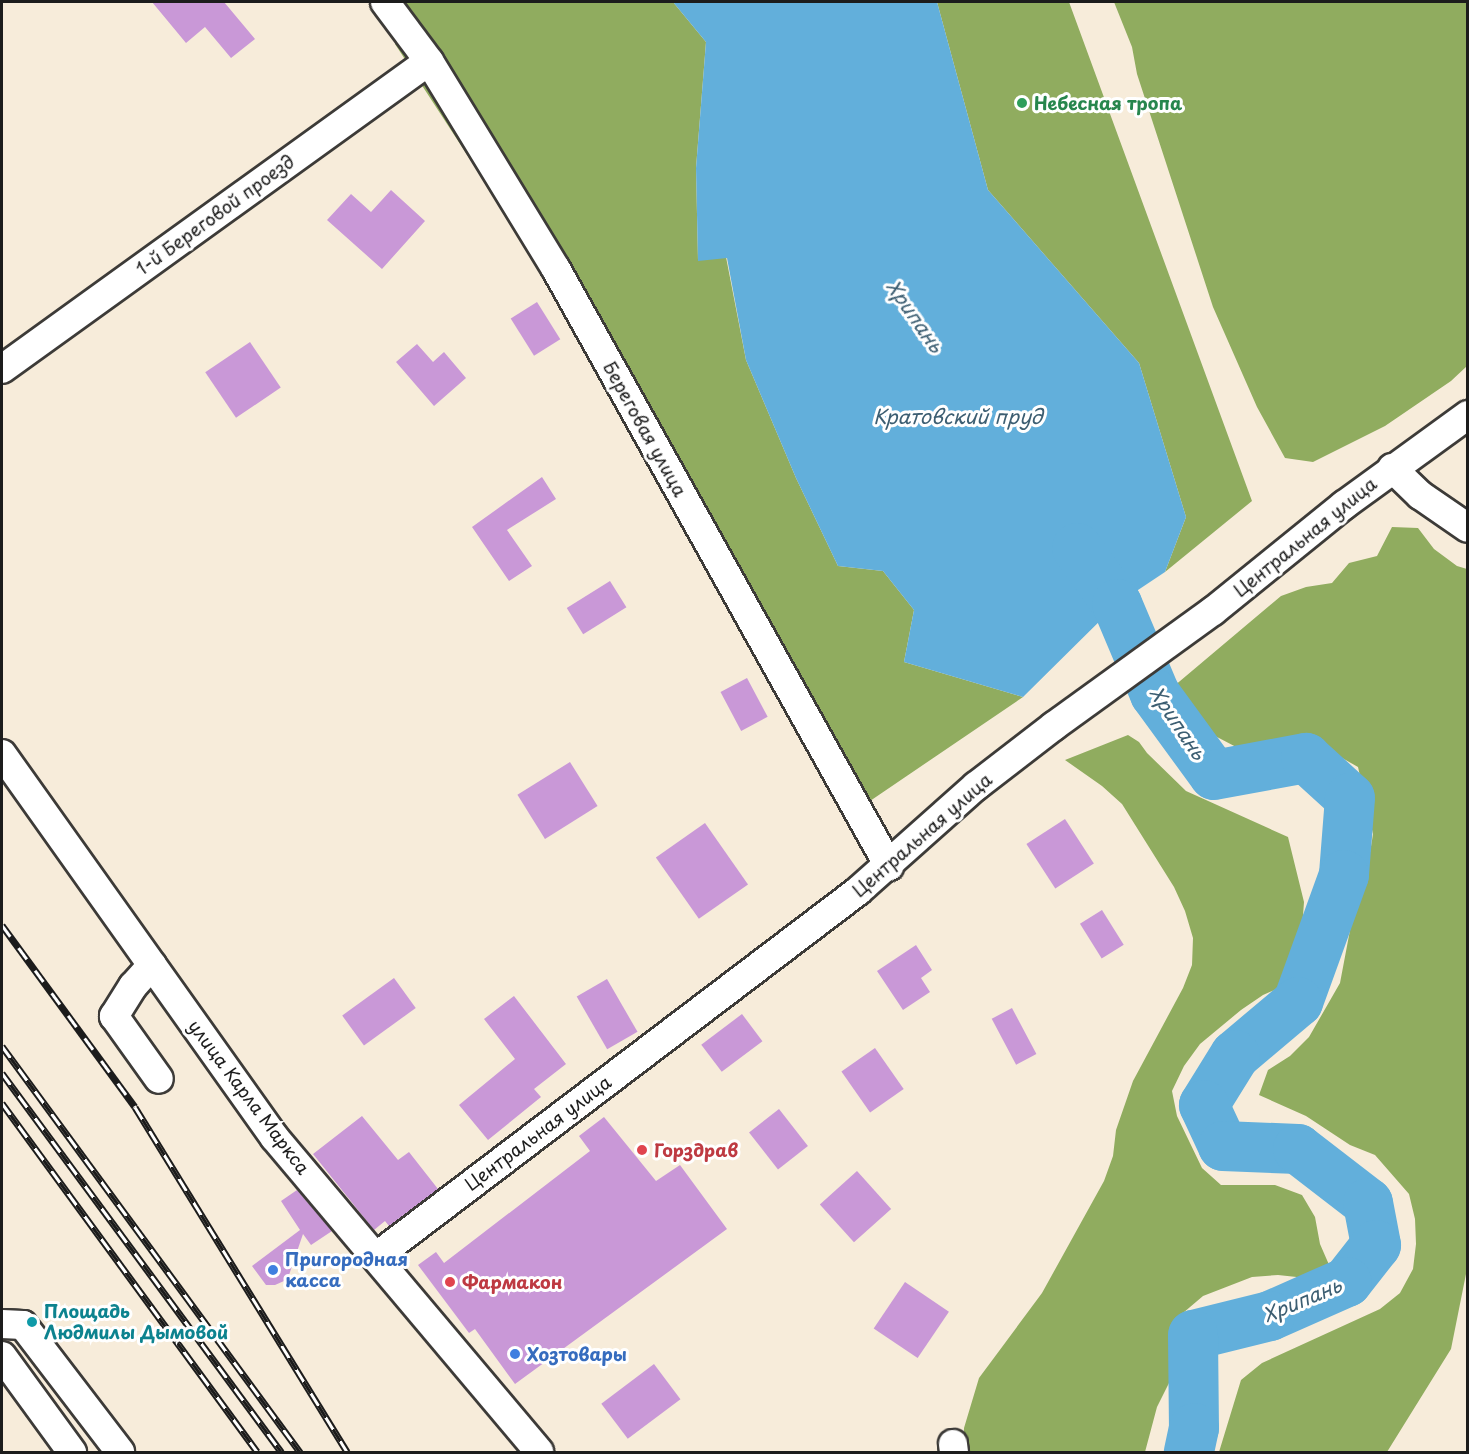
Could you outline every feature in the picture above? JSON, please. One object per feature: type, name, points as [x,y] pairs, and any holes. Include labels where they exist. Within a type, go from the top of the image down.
[{"type":"street","name":"Береговая улица","points":[[385,2],[429,62],[556,269],[889,866]]},
{"type":"street","name":"1-й Береговой проезд","points":[[2,369],[429,62]]},
{"type":"street","name":"Центральная улица","points":[[376,1256],[889,866],[976,786],[1054,726],[1213,611],[1392,468],[1467,415]]},
{"type":"street","points":[[1392,468],[1420,495],[1467,528]]},
{"type":"street","name":"улица Карла Маркса","points":[[2,754],[276,1138],[539,1452]]},
{"type":"street","points":[[153,965],[134,986],[114,1017],[159,1079]]},
{"type":"street","points":[[2,1324],[23,1325],[120,1452]]},
{"type":"street","points":[[2,1356],[72,1452]]},
{"type":"green space","points":[[397,2],[673,2],[706,42],[696,168],[698,260],[726,257],[746,360],[796,478],[838,566],[883,571],[914,610],[904,662],[1023,697],[845,818],[520,236],[395,44]]},
{"type":"green space","points":[[937,2],[1069,2],[1252,501],[1165,572],[1186,517],[1139,363],[988,190]]},
{"type":"green space","points":[[1114,2],[1467,2],[1467,366],[1451,381],[1385,426],[1313,462],[1285,458],[1257,407],[1213,307],[1137,74],[1132,47]]},
{"type":"green space","points":[[1392,527],[1418,528],[1434,549],[1457,566],[1467,569],[1467,1269],[1451,1349],[1387,1452],[1219,1452],[1241,1380],[1262,1363],[1380,1309],[1400,1293],[1413,1269],[1416,1244],[1415,1219],[1409,1194],[1375,1155],[1350,1145],[1306,1116],[1259,1095],[1268,1070],[1290,1056],[1309,1037],[1340,983],[1354,909],[1369,859],[1373,834],[1358,767],[1305,737],[1240,749],[1217,737],[1196,721],[1167,692],[1281,596],[1306,587],[1332,583],[1349,563],[1377,556]]},
{"type":"green space","points":[[1128,735],[1139,742],[1147,753],[1186,791],[1288,837],[1304,902],[1301,943],[1290,983],[1263,995],[1200,1044],[1184,1066],[1172,1091],[1177,1116],[1202,1168],[1221,1185],[1275,1185],[1302,1195],[1315,1217],[1320,1244],[1330,1267],[1306,1278],[1278,1275],[1252,1277],[1203,1296],[1183,1313],[1171,1336],[1169,1383],[1157,1407],[1145,1452],[964,1452],[964,1428],[979,1378],[1042,1293],[1104,1181],[1113,1156],[1116,1130],[1133,1081],[1183,988],[1192,965],[1193,938],[1185,911],[1174,887],[1122,804],[1102,786],[1065,760]]},
{"type":"water","name":"Кратовский пруд","points":[[673,2],[937,2],[988,190],[1139,363],[1186,517],[1165,572],[1117,604],[1023,697],[904,662],[914,610],[883,571],[838,566],[796,478],[746,360],[727,258],[698,261],[696,168],[706,42]]},
{"type":"building","points":[[152,2],[224,2],[255,39],[231,58],[205,27],[186,43]]},
{"type":"building","points":[[391,190],[425,221],[382,269],[327,220],[351,194],[371,212]]},
{"type":"building","points":[[537,302],[560,339],[534,356],[511,318]]},
{"type":"building","points":[[250,342],[281,388],[236,418],[205,372]]},
{"type":"building","points":[[417,344],[433,362],[444,352],[466,378],[434,406],[396,362]]},
{"type":"building","points":[[542,477],[556,499],[507,530],[532,566],[509,581],[472,527]]},
{"type":"building","points":[[610,581],[626,607],[583,634],[567,608]]},
{"type":"building","points":[[747,678],[768,717],[741,731],[721,692]]},
{"type":"building","points":[[570,762],[598,806],[545,839],[517,795]]},
{"type":"building","points":[[1065,819],[1094,863],[1055,889],[1026,844]]},
{"type":"building","points":[[705,823],[748,884],[699,919],[656,857]]},
{"type":"building","points":[[1102,910],[1124,945],[1102,959],[1080,924]]},
{"type":"building","points":[[916,945],[932,970],[921,978],[930,992],[903,1010],[877,971]]},
{"type":"building","points":[[394,978],[416,1008],[364,1046],[342,1016]]},
{"type":"building","points":[[607,979],[638,1032],[607,1049],[577,997]]},
{"type":"building","points":[[514,996],[566,1064],[534,1089],[541,1097],[488,1140],[459,1105],[515,1059],[484,1019]]},
{"type":"building","points":[[1012,1008],[1036,1054],[1016,1065],[992,1019]]},
{"type":"building","points":[[742,1014],[762,1041],[722,1072],[701,1045]]},
{"type":"building","points":[[875,1048],[904,1089],[870,1112],[841,1072]]},
{"type":"building","points":[[779,1109],[808,1146],[778,1169],[749,1132]]},
{"type":"building","points":[[362,1116],[398,1160],[409,1152],[438,1189],[389,1226],[385,1221],[374,1230],[313,1154]]},
{"type":"building","points":[[604,1117],[656,1181],[680,1165],[727,1229],[515,1384],[475,1329],[469,1333],[418,1265],[436,1252],[444,1263],[590,1151],[579,1136]]},
{"type":"building","points":[[857,1171],[891,1209],[854,1242],[820,1204]]},
{"type":"building","points":[[297,1190],[332,1231],[311,1245],[303,1234],[289,1275],[284,1281],[275,1285],[266,1285],[252,1266],[300,1230],[281,1201]]},
{"type":"building","points":[[905,1282],[949,1312],[918,1358],[874,1328]]},
{"type":"building","points":[[654,1364],[680,1399],[628,1439],[601,1404]]},
{"type":"waterway","name":"Хрипань","points":[[1077,548],[1117,604],[1155,694],[1214,775],[1306,758],[1350,798],[1344,875],[1298,1002],[1235,1055],[1204,1105],[1223,1146],[1298,1149],[1368,1203],[1376,1245],[1347,1282],[1270,1316],[1193,1335],[1194,1428],[1189,1452]]},
{"type":"railway","points":[[2,925],[135,1107],[347,1452]]},
{"type":"railway","points":[[2,1046],[300,1452]]},
{"type":"railway","points":[[2,1073],[281,1452]]},
{"type":"railway","points":[[2,1103],[257,1452]]},
{"type":"place","name":"Небесная тропа","points":[[1022,103]]},
{"type":"place","name":"Горздрав","points":[[642,1150]]},
{"type":"place","name":"Пригородная касса","points":[[273,1270]]},
{"type":"place","name":"Фармакон","points":[[450,1282]]},
{"type":"place","name":"Площадь Людмилы Дымовой","points":[[32,1322]]},
{"type":"place","name":"Хозтовары","points":[[515,1354]]}]
